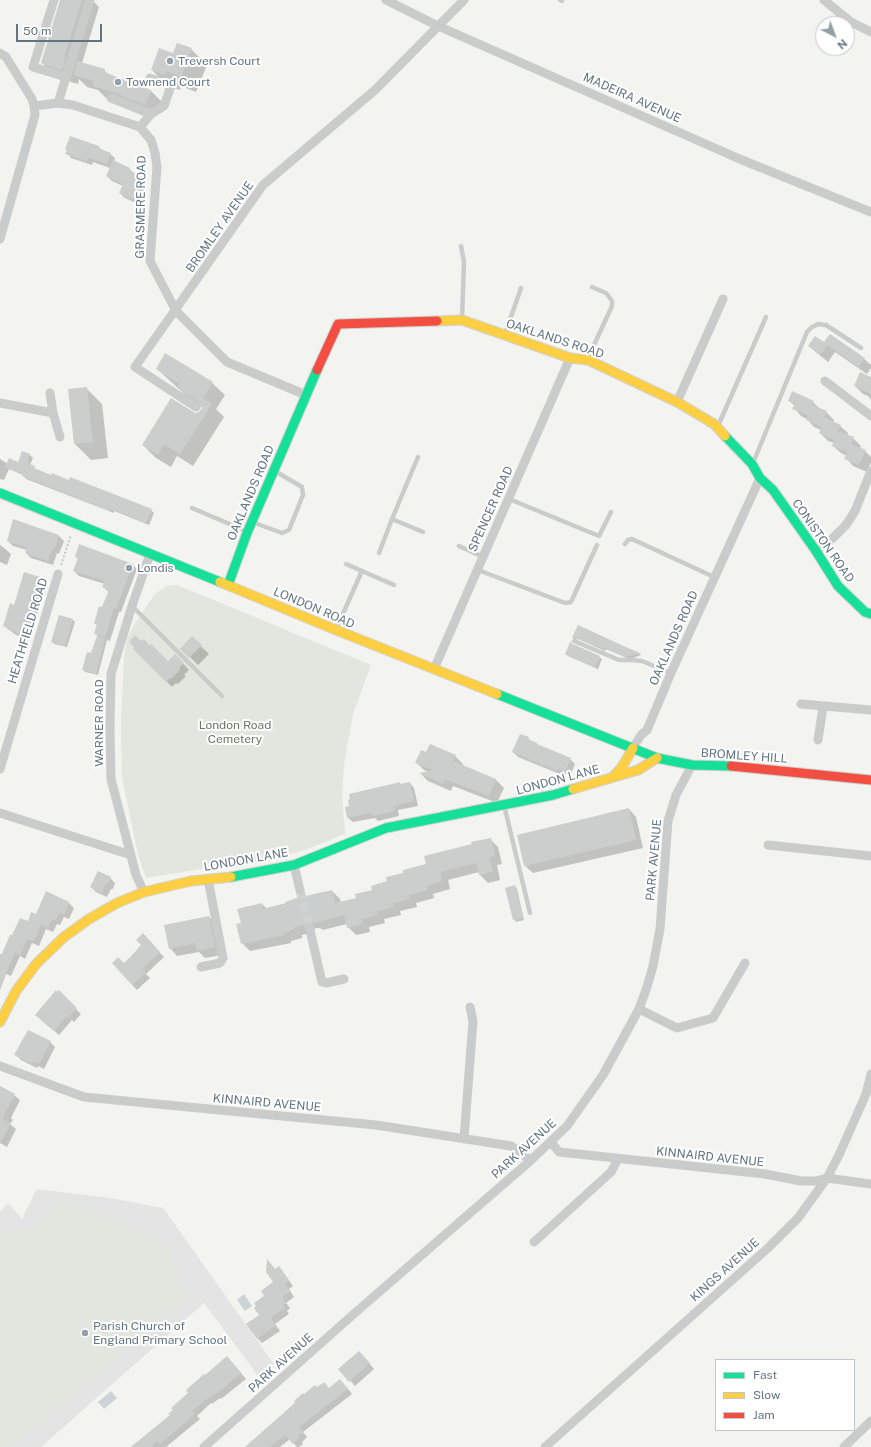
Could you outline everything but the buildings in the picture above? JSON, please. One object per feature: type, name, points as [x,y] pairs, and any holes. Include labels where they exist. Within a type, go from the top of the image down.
[{"type":"street","points":[[54,0],[33,67],[66,77]]},
{"type":"street","points":[[58,103],[90,0]]},
{"type":"street","name":"MADEIRA AVENUE","points":[[386,0],[438,26],[742,160],[871,212]]},
{"type":"street","name":"BROMLEY AVENUE","points":[[196,407],[135,367],[176,311],[263,185],[375,90],[464,0]]},
{"type":"street","points":[[824,0],[851,22],[871,32]]},
{"type":"street","points":[[0,53],[6,57],[32,99],[34,106],[34,122],[0,239]]},
{"type":"street","points":[[34,106],[58,103],[73,105],[140,127],[151,114],[164,106],[171,86],[150,78]]},
{"type":"street","points":[[111,98],[151,114]]},
{"type":"street","name":"GRASMERE ROAD","points":[[140,127],[151,140],[157,167],[150,261],[176,311],[227,362],[306,395]]},
{"type":"street","points":[[677,402],[723,299]]},
{"type":"street","name":"OAKLANDS ROAD","points":[[228,585],[248,531],[338,324],[462,320],[570,358],[588,360],[677,402],[714,424],[752,464],[760,478],[647,730],[641,735],[633,748]]},
{"type":"street","name":"SPENCER ROAD","points":[[434,669],[570,358]]},
{"type":"street","points":[[825,381],[871,416]]},
{"type":"street","points":[[50,393],[53,413],[60,437]]},
{"type":"street","points":[[0,403],[53,413]]},
{"type":"street","points":[[816,551],[834,538],[846,525],[855,511],[871,471]]},
{"type":"street","name":"CONISTON ROAD","points":[[760,478],[773,490],[816,551],[838,586],[865,612],[871,614]]},
{"type":"street","name":"LONDON ROAD","points":[[0,493],[336,630],[619,743]]},
{"type":"street","name":"WARNER ROAD","points":[[144,892],[136,875],[130,855],[111,779],[110,726],[111,674],[150,554]]},
{"type":"street","name":"HEATHFIELD ROAD","points":[[0,769],[58,574]]},
{"type":"street","points":[[801,704],[871,710]]},
{"type":"street","points":[[818,740],[823,706]]},
{"type":"street","name":"BROMLEY HILL","points":[[619,743],[657,758],[692,765],[739,766],[871,780]]},
{"type":"street","name":"LONDON LANE","points":[[613,778],[622,767],[633,748]]},
{"type":"street","name":"LONDON LANE","points":[[0,1022],[16,991],[36,964],[64,937],[89,918],[116,902],[144,892],[191,881],[241,876],[294,865],[386,828],[504,806],[553,795],[638,770],[657,758]]},
{"type":"street","name":"PARK AVENUE","points":[[204,1447],[356,1312],[530,1161],[567,1126],[603,1075],[639,1009],[653,966],[660,929],[668,821],[676,795],[692,765]]},
{"type":"street","points":[[0,814],[130,855]]},
{"type":"street","points":[[768,845],[871,856]]},
{"type":"street","points":[[294,865],[300,890]]},
{"type":"street","points":[[201,967],[220,963],[224,958],[208,879]]},
{"type":"street","points":[[309,926],[322,982],[326,983],[344,979]]},
{"type":"street","points":[[639,1009],[677,1028],[713,1018],[745,963]]},
{"type":"street","points":[[464,1139],[473,1021],[470,1008]]},
{"type":"street","name":"KINNAIRD AVENUE","points":[[0,1066],[84,1097],[376,1125],[511,1146],[522,1153],[530,1161]]},
{"type":"street","name":"KINGS AVENUE","points":[[545,1447],[783,1234],[798,1218],[827,1178],[866,1094],[871,1074]]},
{"type":"street","name":"KINNAIRD AVENUE","points":[[551,1142],[559,1152],[765,1174],[801,1181],[816,1181],[827,1178],[871,1184]]},
{"type":"street","points":[[534,1242],[612,1172],[618,1159]]},
{"type":"street","points":[[844,1447],[871,1422]]},
{"type":"lane","points":[[460,246],[464,262],[462,320]]},
{"type":"lane","points":[[588,360],[612,306],[612,301],[606,293],[592,287]]},
{"type":"lane","points":[[505,335],[521,288]]},
{"type":"lane","points":[[718,428],[766,317]]},
{"type":"lane","points":[[752,464],[807,332],[818,324],[826,325],[861,348]]},
{"type":"lane","points":[[378,553],[418,457]]},
{"type":"lane","points":[[252,522],[282,533],[289,530],[303,495],[302,487],[274,470]]},
{"type":"lane","points":[[509,499],[599,536],[610,512]]},
{"type":"lane","points":[[192,508],[248,531]]},
{"type":"lane","points":[[392,519],[423,532]]},
{"type":"lane","points":[[625,544],[628,540],[632,539],[714,578]]},
{"type":"lane","points":[[478,570],[565,603],[571,602],[597,545]]},
{"type":"lane","points":[[459,546],[483,557]]},
{"type":"lane","points":[[346,564],[394,585]]},
{"type":"lane","points":[[336,630],[362,571]]},
{"type":"lane","points":[[132,606],[222,696]]},
{"type":"lane","points":[[574,641],[620,660],[642,661],[670,676]]},
{"type":"lane","points":[[504,806],[530,914]]},
{"type":"path","name":"HEATHFIELD ROAD","points":[[58,574],[75,524]]},
{"type":"shaded area","name":"Parish Church of England Primary School","points":[[37,1189],[110,1198],[163,1208],[274,1364],[259,1377],[204,1303],[41,1447],[0,1447],[0,1212],[8,1203],[22,1219]]},
{"type":"shaded area","points":[[244,1294],[252,1306],[245,1311],[237,1300]]},
{"type":"shaded area","points":[[111,1391],[117,1398],[104,1409],[98,1402]]},
{"type":"green space","name":"London Road Cemetery","points":[[177,585],[371,665],[353,714],[344,765],[342,795],[345,834],[307,849],[271,860],[244,866],[206,868],[146,878],[138,854],[122,778],[121,723],[124,656],[127,638],[135,623],[155,594],[166,586]]},
{"type":"green space","name":"Parish Church of England Primary School","points":[[58,1206],[86,1208],[167,1245],[186,1297],[10,1447],[0,1447],[0,1241],[10,1232],[32,1227]]},
{"type":"tunnel","points":[[300,890],[309,926]]},
{"type":"traffic: fast","points":[[228,585],[247,533],[317,370]]},
{"type":"traffic: fast","points":[[725,436],[752,464],[760,478],[773,490],[816,551],[838,586],[865,612],[871,614]]},
{"type":"traffic: fast","points":[[0,493],[220,582]]},
{"type":"traffic: fast","points":[[497,694],[657,758],[692,765],[731,766]]},
{"type":"traffic: fast","points":[[231,877],[294,865],[386,828],[553,795],[573,789]]},
{"type":"traffic: slow","points":[[437,321],[462,320],[570,358],[588,360],[677,402],[714,424],[725,436]]},
{"type":"traffic: slow","points":[[220,582],[497,694]]},
{"type":"traffic: slow","points":[[613,777],[622,767],[633,748]]},
{"type":"traffic: slow","points":[[573,789],[638,770],[657,758]]},
{"type":"traffic: slow","points":[[0,1022],[16,991],[36,964],[64,937],[89,919],[117,903],[144,892],[191,881],[231,877]]},
{"type":"traffic: jam","points":[[317,370],[338,324],[437,321]]},
{"type":"traffic: jam","points":[[731,766],[871,780]]},
{"type":"place","name":"Treversh Court","points":[[170,61]]},
{"type":"place","name":"Townend Court","points":[[118,82]]},
{"type":"place","name":"Londis","points":[[129,568]]},
{"type":"place","name":"Parish Church of England Primary School","points":[[85,1333]]}]
